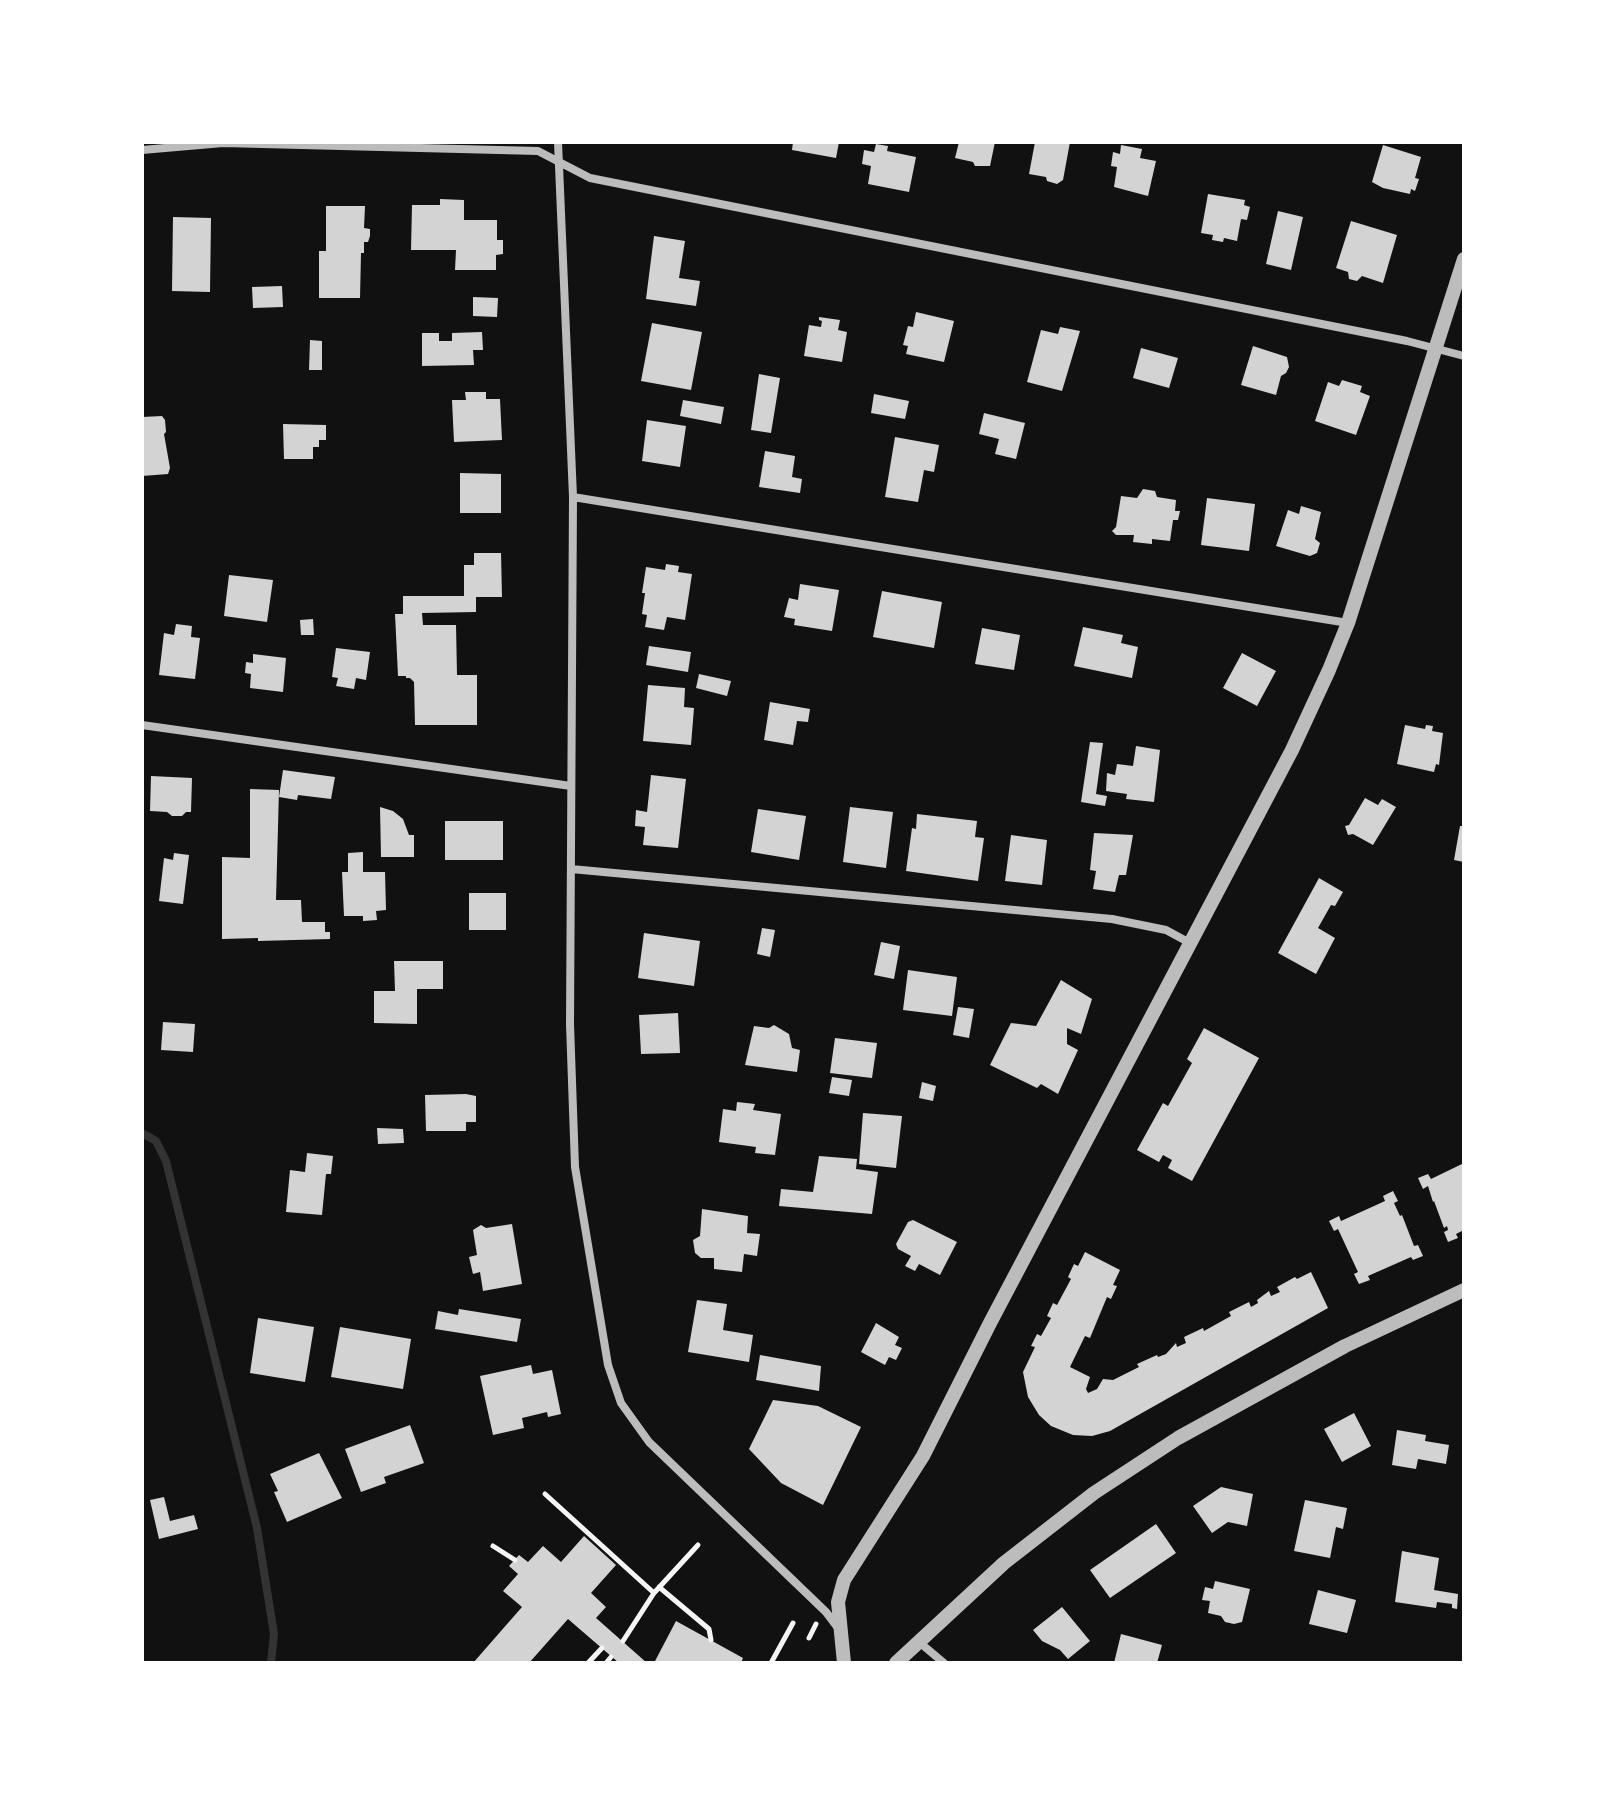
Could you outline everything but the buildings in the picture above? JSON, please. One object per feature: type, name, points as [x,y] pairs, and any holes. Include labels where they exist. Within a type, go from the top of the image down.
[{"type":"street","points":[[558,142],[573,497],[570,1024],[575,1167],[613,1385],[632,1422],[649,1442],[826,1612],[843,1635]]},
{"type":"street","points":[[142,150],[223,143],[538,151],[590,178],[1464,356]]},
{"type":"street","points":[[844,1663],[838,1602],[844,1580],[923,1456],[1309,716],[1348,623],[1464,259]]},
{"type":"street","points":[[573,497],[1348,623]]},
{"type":"street","points":[[142,725],[571,786]]},
{"type":"street","points":[[571,869],[1112,919],[1166,930],[1190,943]]},
{"type":"street","points":[[896,1663],[1004,1563],[1094,1493],[1178,1438],[1345,1346],[1464,1290]]},
{"type":"street","points":[[919,1642],[944,1663]]},
{"type":"path","points":[[545,1494],[654,1593]]},
{"type":"path","points":[[623,1641],[654,1593],[698,1545]]},
{"type":"path","points":[[493,1546],[515,1560]]},
{"type":"path","points":[[659,1587],[709,1629],[711,1640]]},
{"type":"path","points":[[771,1663],[793,1623]]},
{"type":"path","points":[[588,1663],[602,1648]]},
{"type":"path","points":[[606,1663],[611,1657]]},
{"type":"waterway","points":[[142,1133],[156,1141],[166,1161],[257,1528],[274,1634],[271,1663]]}]
